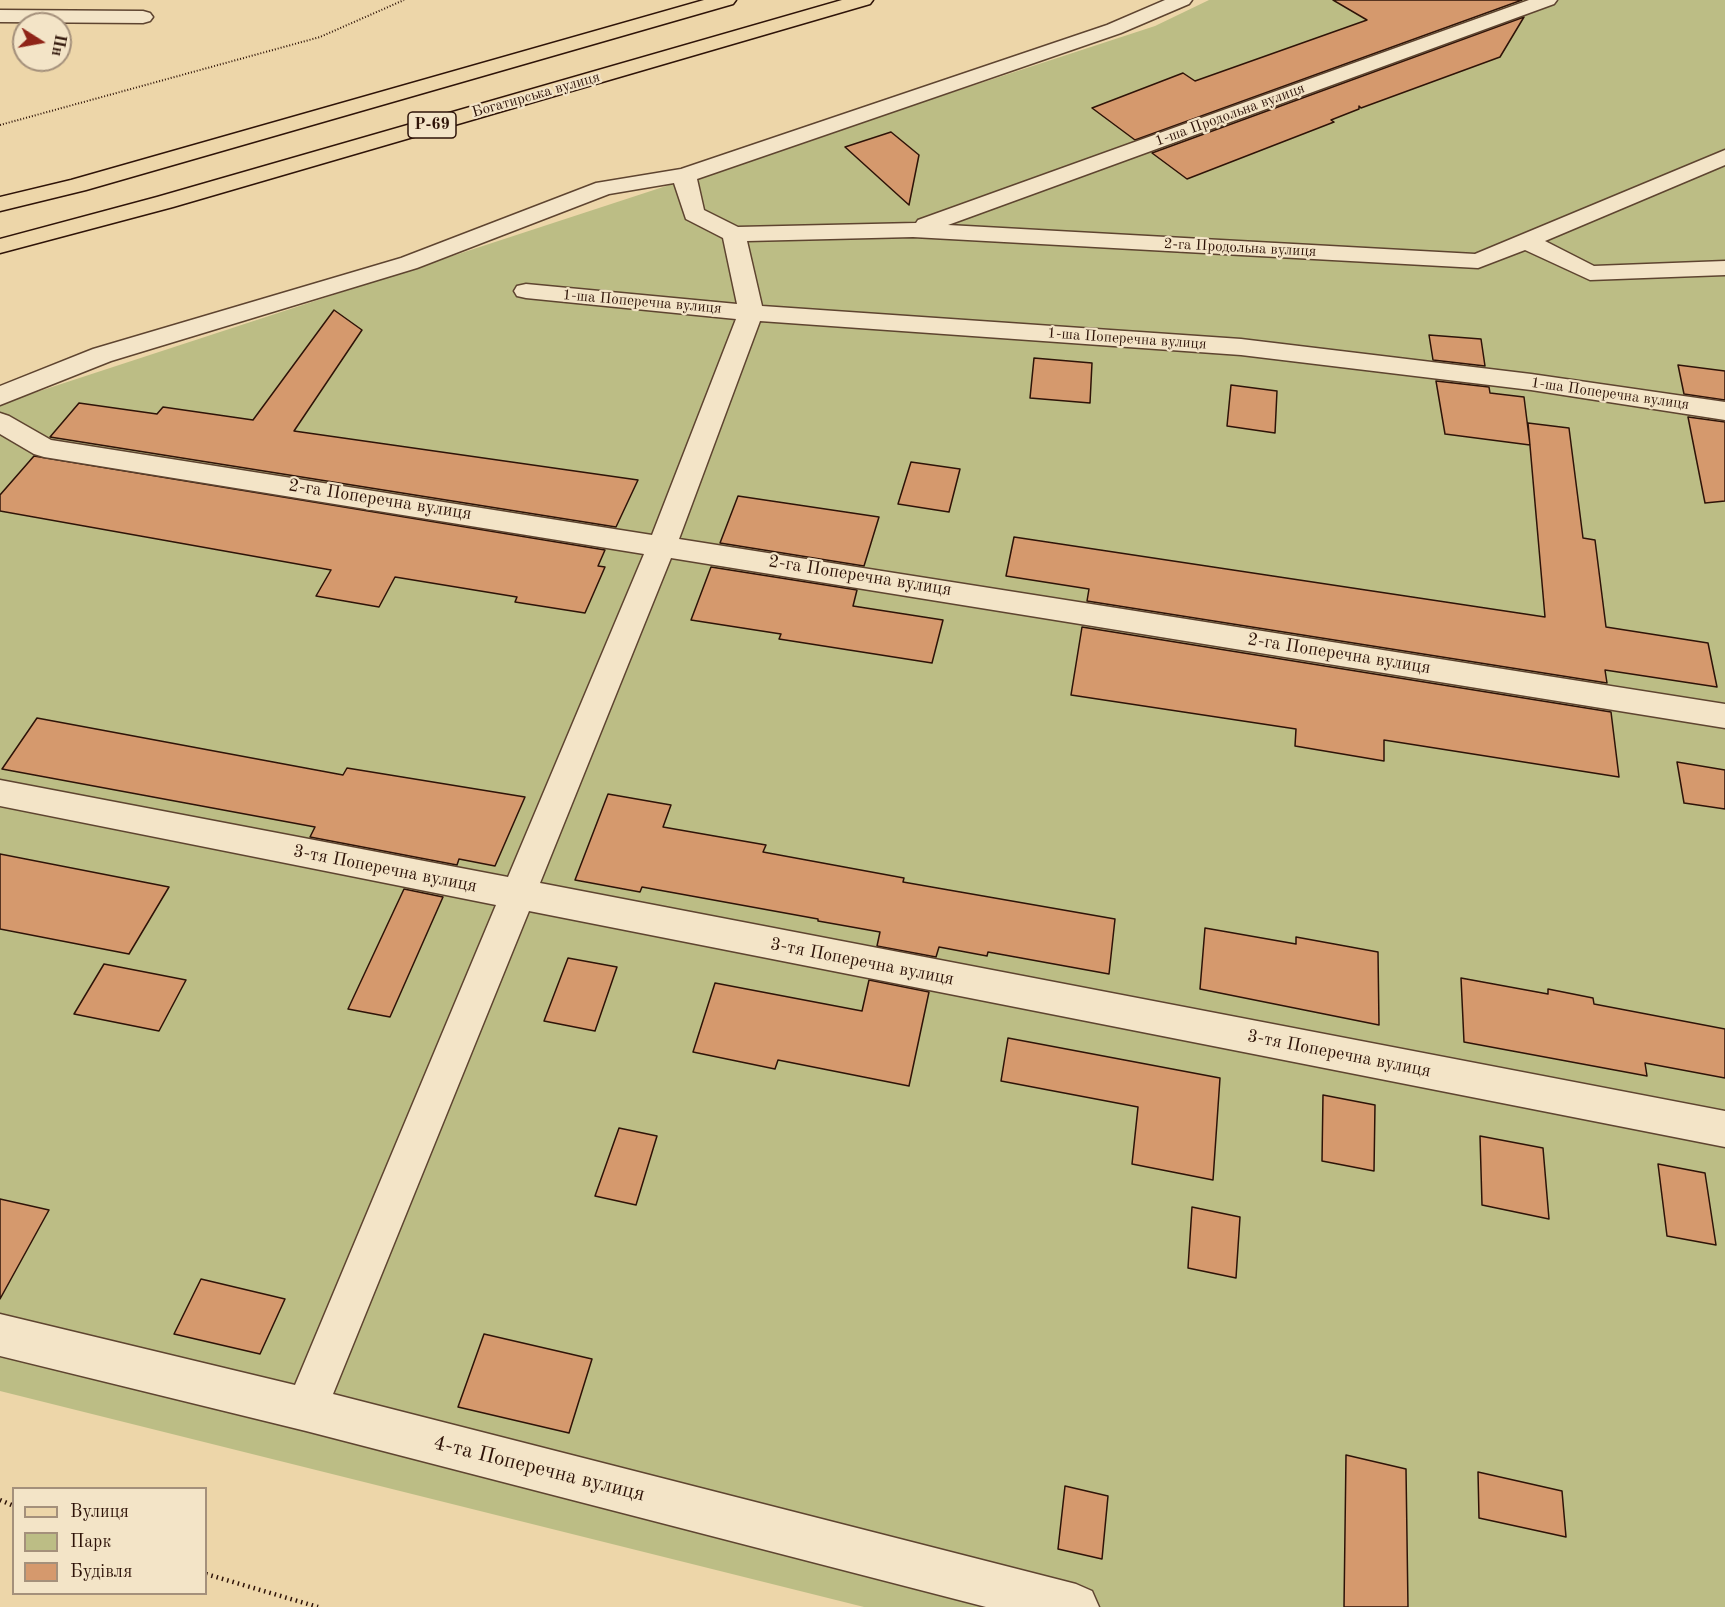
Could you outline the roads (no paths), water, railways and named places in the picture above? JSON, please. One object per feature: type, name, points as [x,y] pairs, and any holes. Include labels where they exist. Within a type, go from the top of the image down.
[{"type":"main road","name":"Р-69","points":[[0,204],[78,185],[726,0]]},
{"type":"main road","name":"Богатирська вулиця","points":[[0,246],[187,196],[863,0]]},
{"type":"street","points":[[0,396],[102,355],[409,262],[604,188],[685,175],[1114,29],[1182,0]]},
{"type":"street","name":"1-ша Продольна вулиця","points":[[913,230],[1548,0]]},
{"type":"street","points":[[0,16],[143,17]]},
{"type":"street","name":"2-га Продольна вулиця","points":[[734,234],[913,230],[1478,261],[1725,157]]},
{"type":"street","points":[[306,1409],[662,544],[750,313],[734,234],[694,214],[685,175]]},
{"type":"street","points":[[1525,241],[1590,273],[1725,268]]},
{"type":"street","name":"1-ша Поперечна вулиця","points":[[526,291],[750,313],[1241,347],[1531,382],[1725,411]]},
{"type":"street","name":"2-га Поперечна вулиця","points":[[0,422],[44,448],[662,544],[1725,716]]},
{"type":"street","name":"3-тя Поперечна вулиця","points":[[0,793],[519,896],[1725,1129]]},
{"type":"street","name":"4-та Поперечна вулиця","points":[[0,1335],[306,1409],[1076,1607]]}]
